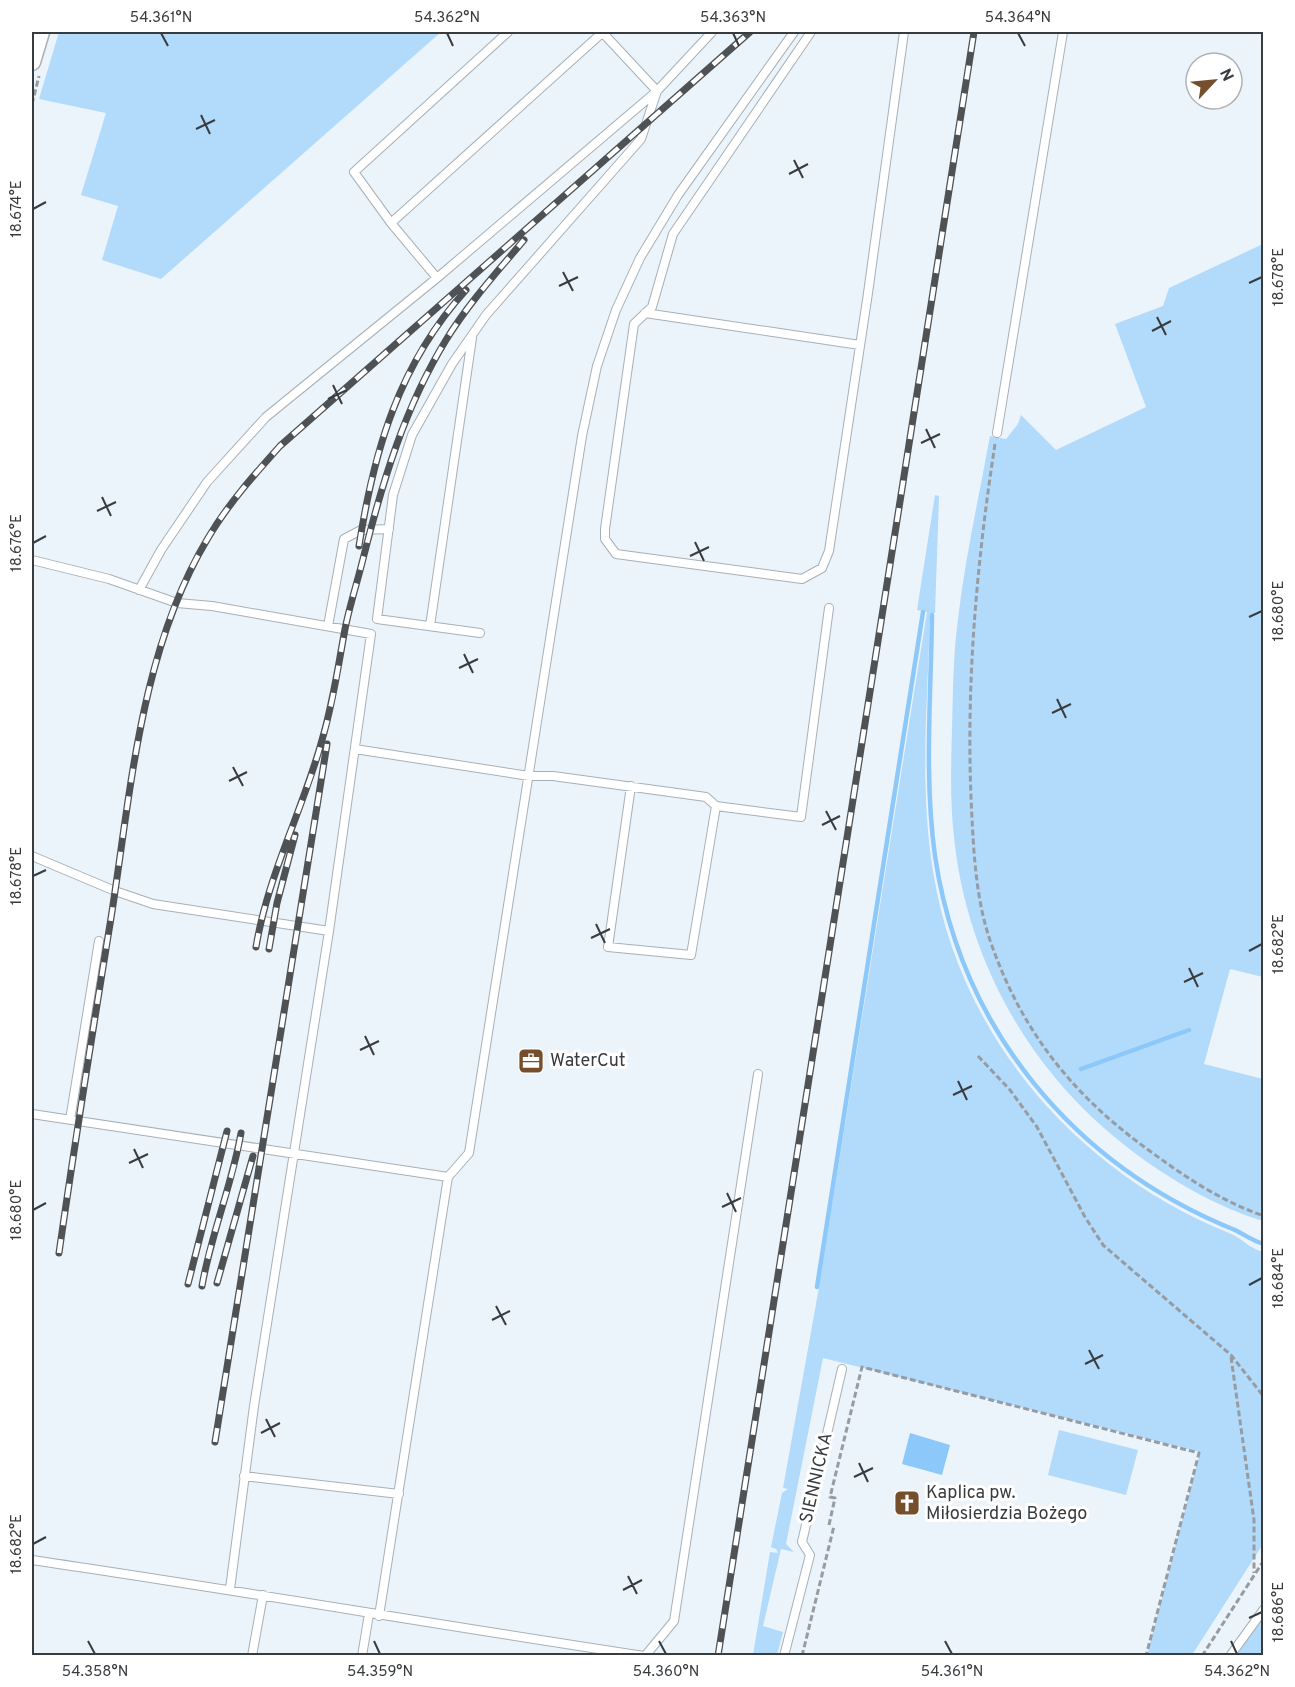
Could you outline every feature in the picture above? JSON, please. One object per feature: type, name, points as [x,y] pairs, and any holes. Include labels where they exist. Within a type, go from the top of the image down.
[{"type":"street","points":[[32,62],[41,32]]},
{"type":"lane","points":[[437,278],[354,172],[508,32]]},
{"type":"lane","points":[[391,222],[603,32],[657,91]]},
{"type":"lane","points":[[139,590],[161,550],[207,482],[266,417],[437,278],[657,91],[712,32]]},
{"type":"lane","points":[[379,1616],[448,1177],[469,1153],[582,436],[597,366],[616,310],[640,258],[678,195],[794,32]]},
{"type":"lane","points":[[811,32],[673,234],[652,307],[634,324],[605,529],[605,539],[616,554],[802,579],[822,568],[829,551],[861,345],[904,32]]},
{"type":"lane","points":[[997,432],[1063,32]]},
{"type":"lane","points":[[480,633],[377,619],[393,495],[411,435],[452,364],[486,315],[641,139],[657,91]]},
{"type":"lane","points":[[645,313],[861,345]]},
{"type":"lane","points":[[430,626],[472,334]]},
{"type":"lane","points":[[328,626],[344,539],[361,530],[389,529]]},
{"type":"lane","points":[[32,560],[109,579],[177,603],[212,606],[371,634],[329,931],[244,1476],[230,1589]]},
{"type":"lane","points":[[355,749],[529,776],[553,776],[706,797],[716,806],[801,818],[830,608]]},
{"type":"lane","points":[[632,786],[609,947],[691,955],[716,806]]},
{"type":"lane","points":[[32,856],[115,891],[153,904],[329,931]]},
{"type":"lane","points":[[70,1120],[99,941]]},
{"type":"lane","points":[[32,1560],[262,1594],[379,1616],[644,1656],[674,1621],[758,1074]]},
{"type":"lane","points":[[32,1114],[294,1156],[448,1177]]},
{"type":"lane","name":"SIENNICKA","points":[[784,1656],[810,1555],[802,1542],[842,1369]]},
{"type":"lane","points":[[244,1476],[399,1494]]},
{"type":"lane","points":[[252,1656],[262,1594]]},
{"type":"lane","points":[[1230,1656],[1263,1609]]},
{"type":"lane","points":[[362,1656],[369,1614]]},
{"type":"path","points":[[997,432],[978,576],[970,715],[973,839],[978,887],[990,941],[1012,994],[1032,1030],[1042,1047],[1077,1091],[1120,1129],[1201,1187],[1239,1208],[1263,1216]]},
{"type":"path","points":[[978,1056],[1010,1090],[1037,1127],[1085,1217],[1103,1245],[1231,1355],[1263,1396]]},
{"type":"path","points":[[1231,1355],[1254,1520],[1254,1573]]},
{"type":"path","points":[[829,1524],[835,1498],[830,1497],[862,1367],[1199,1453],[1146,1656]]},
{"type":"path","points":[[802,1656],[834,1526]]},
{"type":"path","points":[[1202,1656],[1263,1560]]},
{"type":"shaded area","points":[[59,32],[441,32],[161,279],[102,260],[118,206],[81,195],[106,113],[39,99]]},
{"type":"shaded area","points":[[1263,244],[1263,977],[1230,969],[1204,1064],[1263,1079],[1263,1221],[1199,1194],[1140,1157],[1104,1128],[1074,1099],[1047,1067],[1023,1033],[1002,997],[984,959],[970,919],[960,878],[954,837],[951,784],[956,633],[968,550],[990,436],[1006,439],[1018,424],[1021,415],[1056,450],[1146,407],[1115,324],[1163,306],[1169,288]]},
{"type":"shaded area","points":[[935,495],[939,496],[935,613],[930,613],[926,807],[933,871],[947,931],[969,988],[998,1042],[1033,1091],[1075,1135],[1122,1173],[1173,1206],[1234,1235],[1263,1252],[1263,1544],[1192,1655],[1147,1655],[1200,1452],[823,1358],[786,1544],[794,1552],[781,1549],[763,1626],[783,1632],[777,1655],[753,1655],[770,1552],[778,1553],[771,1547],[782,1493],[788,1489],[783,1488],[818,1293],[927,612],[917,610]]},
{"type":"shaded area","points":[[1059,1430],[1138,1450],[1126,1495],[1048,1475]]},
{"type":"shaded area","points":[[910,1433],[950,1445],[942,1475],[902,1464]]},
{"type":"shaded area","points":[[1263,1619],[1263,1655],[1237,1656],[1253,1629]]},
{"type":"waterway","points":[[817,1287],[923,612]]},
{"type":"waterway","points":[[932,615],[929,766],[935,856],[949,919],[970,979],[999,1034],[1034,1084],[1076,1129],[1124,1169],[1177,1202],[1264,1244]]},
{"type":"waterway","points":[[1081,1069],[1189,1030]]},
{"type":"railway","points":[[59,1253],[142,723],[167,627],[185,582],[208,538],[233,502],[280,446],[750,32]]},
{"type":"railway","points":[[718,1656],[974,32]]},
{"type":"railway","points":[[256,947],[277,868],[322,740],[349,610],[379,499],[397,444],[431,365],[446,340],[473,301],[524,240]]},
{"type":"railway","points":[[359,546],[373,476],[393,410],[423,348],[443,318],[466,290]]},
{"type":"railway","points":[[215,1442],[327,744]]},
{"type":"railway","points":[[269,949],[277,903],[295,835]]},
{"type":"railway","points":[[188,1284],[227,1131]]},
{"type":"railway","points":[[202,1286],[241,1133]]},
{"type":"railway","points":[[217,1283],[253,1156]]},
{"type":"place","name":"WaterCut","points":[[531,1061]]},
{"type":"place","name":"Kaplica pw. Miłosierdzia Bożego","points":[[907,1503]]}]
